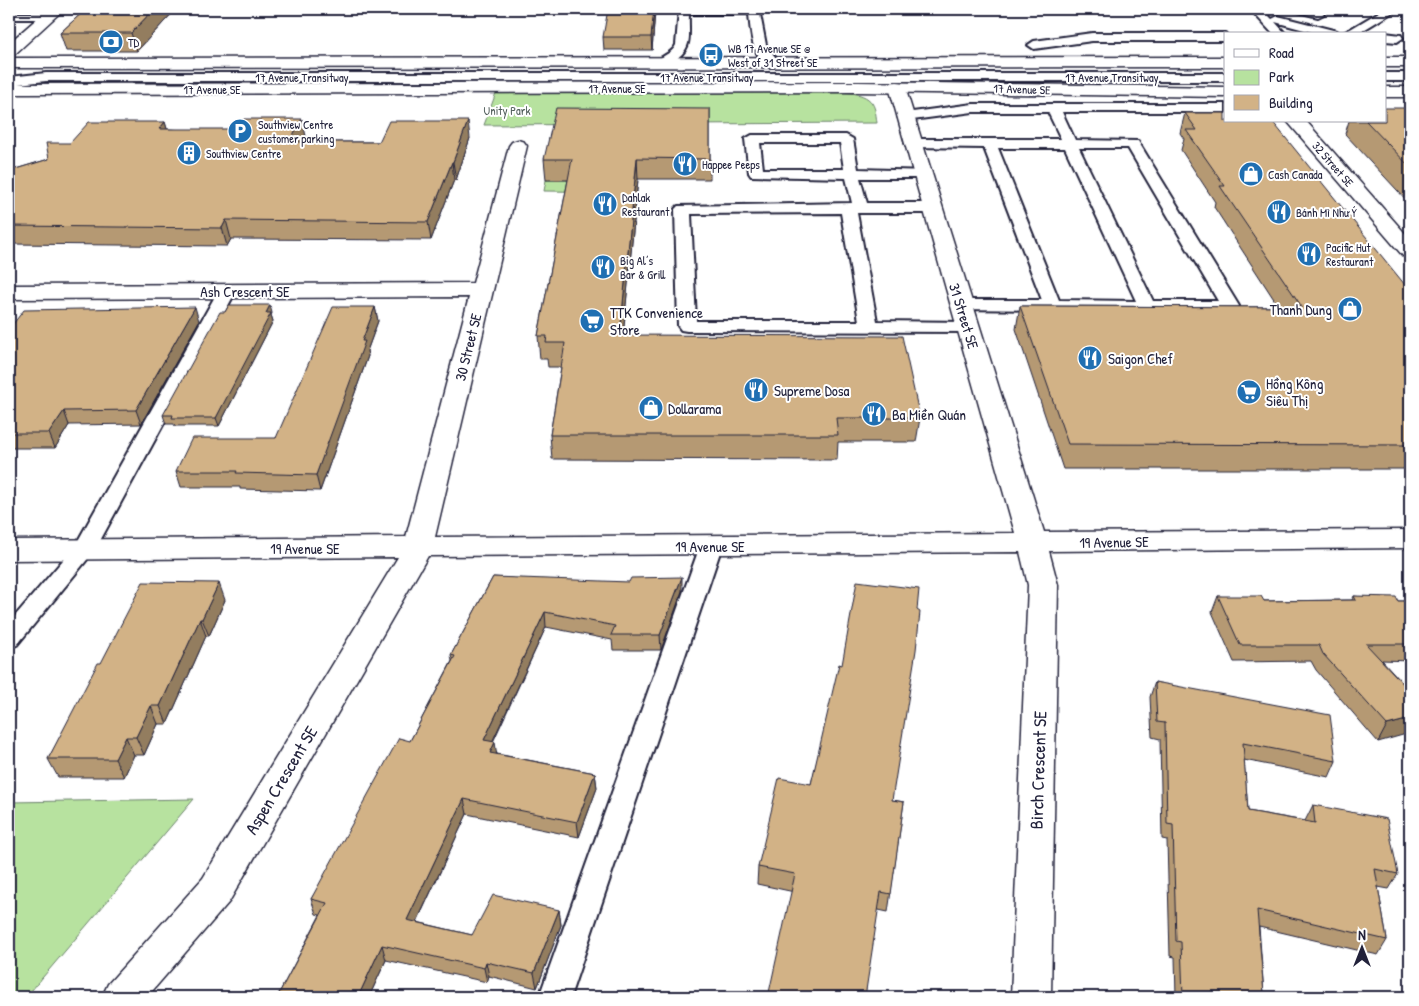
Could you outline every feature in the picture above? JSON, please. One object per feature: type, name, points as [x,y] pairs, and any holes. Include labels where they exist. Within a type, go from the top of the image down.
[{"type":"street","points":[[9,51],[52,12]]},
{"type":"street","points":[[900,82],[936,70],[1076,68],[1109,62]]},
{"type":"street","name":"17 Avenue SE","points":[[9,63],[1224,62]]},
{"type":"street","points":[[1386,62],[1410,62]]},
{"type":"street","name":"17 Avenue SE","points":[[9,89],[900,82],[1224,92]]},
{"type":"street","name":"31 Street SE","points":[[900,82],[905,116],[912,143],[923,174],[1033,544]]},
{"type":"street","points":[[1386,92],[1410,92]]},
{"type":"street","name":"32 Street SE","points":[[1297,122],[1410,252]]},
{"type":"street","name":"30 Street SE","points":[[418,548],[518,146]]},
{"type":"street","name":"Ash Crescent SE","points":[[9,292],[482,290]]},
{"type":"street","name":"19 Avenue SE","points":[[9,550],[1033,544],[1410,539]]},
{"type":"street","name":"Birch Crescent SE","points":[[1031,997],[1043,585],[1033,544]]},
{"type":"street","name":"Aspen Crescent SE","points":[[122,997],[216,890],[418,548]]},
{"type":"lane","points":[[1256,9],[1274,21],[1323,32]]},
{"type":"lane","points":[[1274,21],[1298,9],[1318,14]]},
{"type":"lane","points":[[1352,32],[1392,9]]},
{"type":"lane","points":[[662,62],[679,52],[682,46],[682,11],[755,11],[759,48],[773,62]]},
{"type":"lane","points":[[9,16],[52,12]]},
{"type":"lane","points":[[1362,12],[1380,16]]},
{"type":"lane","points":[[1274,21],[1279,32]]},
{"type":"lane","points":[[1345,21],[1362,26]]},
{"type":"lane","points":[[1034,46],[1092,37],[1224,37]]},
{"type":"lane","name":"17 Avenue Transitway","points":[[9,81],[46,77],[900,82],[1224,77]]},
{"type":"lane","points":[[1386,77],[1410,77]]},
{"type":"lane","points":[[905,116],[973,108],[1224,108]]},
{"type":"lane","points":[[1053,108],[1147,306]]},
{"type":"lane","points":[[869,326],[854,208],[852,174],[846,139],[752,139],[756,173],[852,174],[923,174]]},
{"type":"lane","points":[[912,143],[1133,144],[1230,306],[961,305]]},
{"type":"lane","points":[[989,143],[1052,305]]},
{"type":"lane","points":[[933,208],[683,209],[686,326],[968,327]]},
{"type":"lane","points":[[9,639],[84,550],[227,291]]},
{"type":"lane","points":[[554,997],[711,546]]},
{"type":"green space","name":"Unity Park","points":[[826,92],[857,94],[868,99],[876,113],[877,123],[484,125],[496,93]]},
{"type":"green space","points":[[598,174],[637,192],[544,191],[546,180],[597,180]]},
{"type":"green space","points":[[194,799],[26,997],[9,997],[9,802]]},
{"type":"building","points":[[86,9],[154,9],[131,33],[60,33]]},
{"type":"building","points":[[608,9],[654,9],[651,37],[603,37]]},
{"type":"building","points":[[556,108],[710,109],[710,159],[637,158],[620,335],[902,336],[920,418],[836,418],[838,435],[550,435],[565,343],[546,343],[547,336],[538,336],[572,159],[544,159]]},
{"type":"building","points":[[1386,108],[1410,108],[1410,167],[1367,122],[1386,122]]},
{"type":"building","points":[[1185,113],[1224,113],[1224,122],[1273,122],[1410,291],[1410,445],[1068,444],[1020,306],[1302,307],[1220,186],[1225,186],[1186,130],[1197,130]]},
{"type":"building","points":[[244,119],[302,119],[289,142],[379,142],[389,121],[468,121],[428,222],[226,220],[222,228],[9,226],[9,171],[49,159],[46,143],[70,143],[89,122],[165,122],[159,129],[237,129]]},
{"type":"building","points":[[229,305],[270,305],[266,313],[271,313],[216,418],[172,418],[173,415],[163,415],[220,312],[225,312]]},
{"type":"building","points":[[195,307],[136,410],[64,411],[49,433],[9,433],[9,329],[24,310]]},
{"type":"building","points":[[333,307],[375,307],[362,341],[365,341],[316,475],[236,473],[237,471],[176,471],[192,438],[276,438]]},
{"type":"building","points":[[493,577],[629,582],[631,578],[682,577],[660,635],[611,635],[615,626],[545,612],[484,740],[495,742],[490,753],[595,773],[577,822],[464,799],[407,920],[472,935],[493,895],[559,910],[534,973],[486,962],[484,968],[382,945],[358,997],[277,997],[327,903],[311,899],[399,738],[410,741],[455,656],[451,655]]},
{"type":"building","points":[[857,581],[919,589],[917,610],[920,612],[916,650],[892,800],[904,802],[891,894],[881,892],[865,997],[768,997],[795,874],[758,867],[779,778],[811,784],[839,664],[842,665]]},
{"type":"building","points":[[143,582],[219,583],[202,619],[200,619],[160,706],[151,706],[136,737],[126,737],[115,759],[48,759],[98,663],[101,663]]},
{"type":"building","points":[[1218,596],[1261,596],[1264,601],[1356,600],[1354,596],[1396,597],[1398,601],[1410,601],[1410,644],[1366,644],[1410,691],[1410,719],[1387,725],[1323,654],[1319,645],[1240,645]]},
{"type":"building","points":[[1155,682],[1330,715],[1336,761],[1243,743],[1248,811],[1315,823],[1313,805],[1387,819],[1398,874],[1375,869],[1387,940],[1257,910],[1264,994],[1273,997],[1183,997],[1181,942],[1176,941],[1173,825],[1167,824],[1165,723],[1157,722]]},
{"type":"place","name":"TD","points":[[111,42]]},
{"type":"place","name":"WB 17 Avenue SE @ West of 31 Street SE","points":[[711,55]]},
{"type":"place","name":"Southview Centre customer parking","points":[[240,131]]},
{"type":"place","name":"Southview Centre","points":[[189,153]]},
{"type":"place","name":"Happee Peeps","points":[[685,164]]},
{"type":"place","name":"Cash Canada","points":[[1251,174]]},
{"type":"place","name":"Dahlak Restaurant","points":[[605,204]]},
{"type":"place","name":"Bánh Mì Như Ý","points":[[1279,212]]},
{"type":"place","name":"Pacific Hut Restaurant","points":[[1309,254]]},
{"type":"place","name":"Big Al’s Bar & Grill","points":[[603,267]]},
{"type":"place","name":"Thanh Dung","points":[[1350,309]]},
{"type":"place","name":"TTK Convenience Store","points":[[592,321]]},
{"type":"place","name":"Saigon Chef","points":[[1090,358]]},
{"type":"place","name":"Supreme Dosa","points":[[756,390]]},
{"type":"place","name":"Hồng Kông Siêu Thị","points":[[1249,392]]},
{"type":"place","name":"Dollarama","points":[[651,408]]},
{"type":"place","name":"Ba Miền Quán","points":[[874,414]]}]
